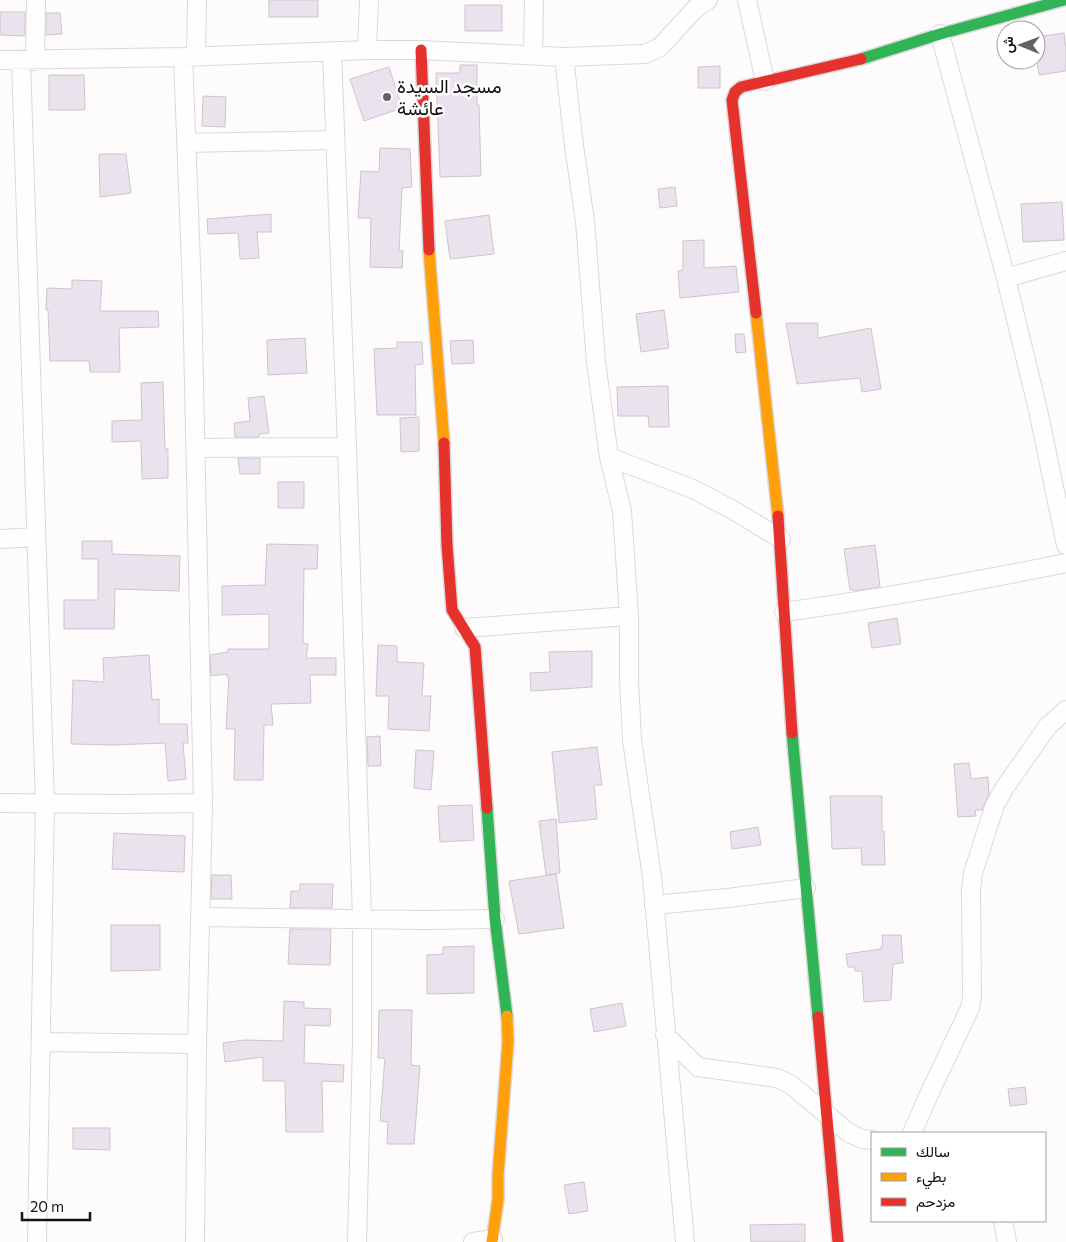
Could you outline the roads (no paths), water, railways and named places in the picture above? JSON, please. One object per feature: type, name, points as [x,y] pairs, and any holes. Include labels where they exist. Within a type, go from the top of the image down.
[{"type":"street","points":[[36,0],[28,61],[36,537],[45,803],[37,1242]]},
{"type":"street","points":[[195,1242],[197,1044],[203,803],[196,448],[186,143],[189,57],[197,0]]},
{"type":"street","points":[[367,50],[369,0]]},
{"type":"street","points":[[533,55],[534,0]]},
{"type":"street","points":[[0,60],[189,57],[367,50],[421,50],[564,57],[645,54],[660,47],[696,8],[708,0]]},
{"type":"street","points":[[746,0],[765,81]]},
{"type":"street","points":[[838,1242],[792,728],[780,539],[732,100],[735,92],[740,87],[848,63],[940,34],[1064,0]]},
{"type":"street","points":[[940,34],[1006,278],[1038,410],[1066,545]]},
{"type":"street","points":[[421,50],[425,176],[444,443],[447,545],[452,610],[455,617],[471,637],[475,647],[495,919],[507,1006],[508,1042],[498,1199],[493,1241],[473,1242]]},
{"type":"street","points":[[332,52],[362,919],[362,1043],[357,1242]]},
{"type":"street","points":[[564,57],[585,221],[596,362],[609,458],[622,511],[632,740],[652,877],[684,1242]]},
{"type":"street","points":[[186,143],[336,140]]},
{"type":"street","points":[[1006,278],[1066,261]]},
{"type":"street","points":[[196,448],[347,447]]},
{"type":"street","points":[[609,458],[693,489],[733,510],[780,539]]},
{"type":"street","points":[[0,539],[36,537]]},
{"type":"street","points":[[784,612],[872,600],[1066,563]]},
{"type":"street","points":[[464,628],[628,616]]},
{"type":"street","points":[[912,1132],[930,1090],[970,1008],[972,997],[971,890],[973,873],[995,805],[1005,787],[1048,726],[1066,710]]},
{"type":"street","points":[[0,802],[203,803]]},
{"type":"street","points":[[654,905],[806,888]]},
{"type":"street","points":[[200,917],[495,919]]},
{"type":"street","points":[[665,1035],[698,1067],[777,1078],[790,1084],[849,1133],[871,1140]]},
{"type":"street","points":[[41,1042],[197,1044]]},
{"type":"street","points":[[1003,1222],[1007,1242]]},
{"type":"place","name":"مسجد السيدة عائشة","points":[[387,97]]}]
